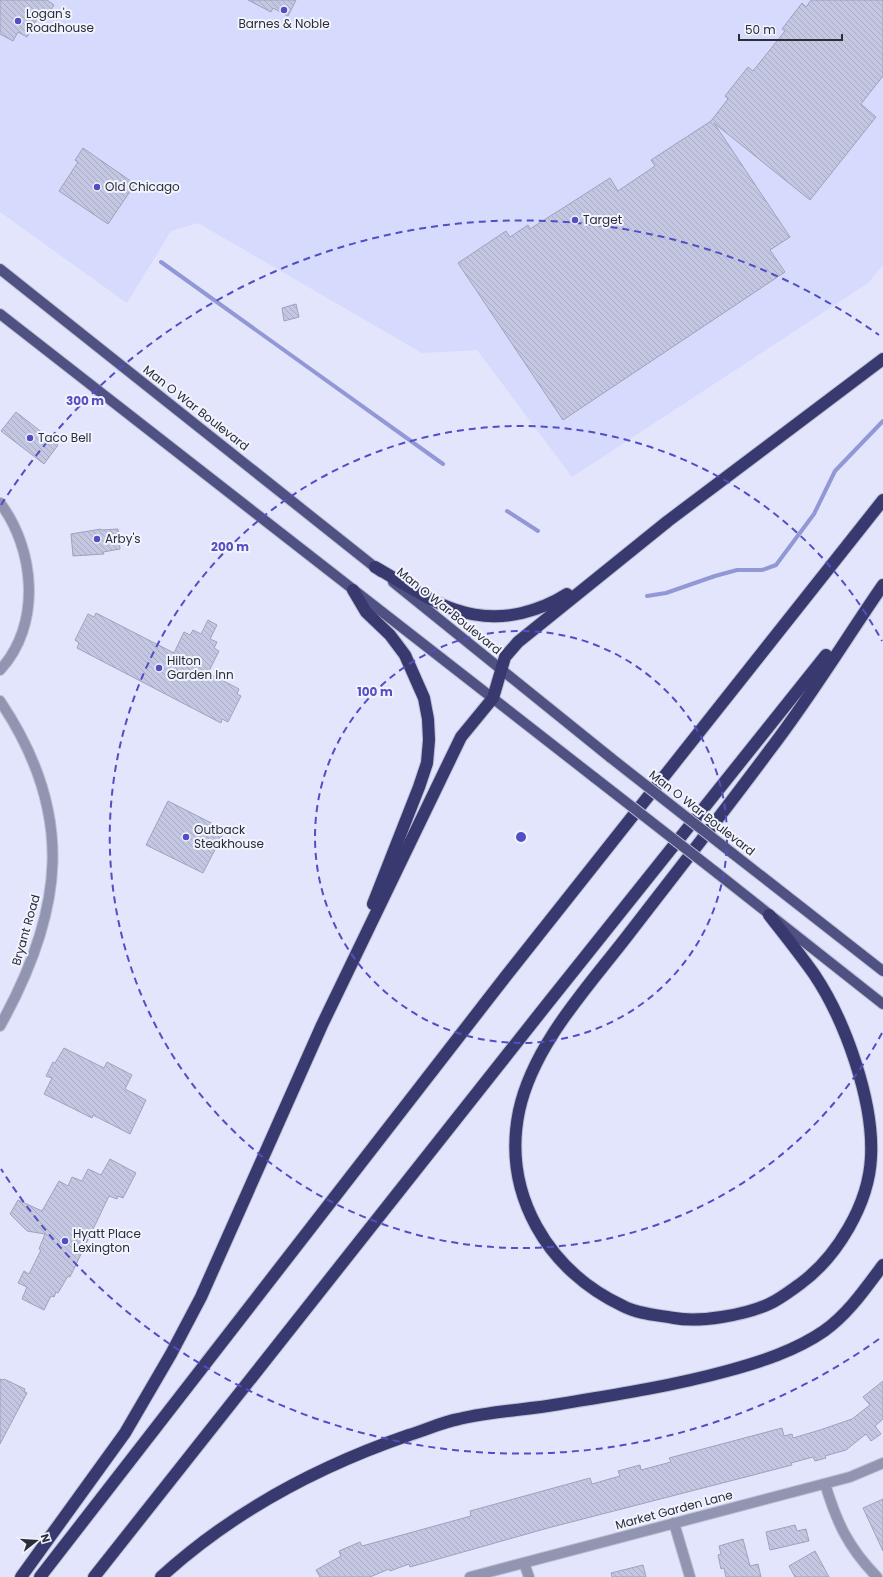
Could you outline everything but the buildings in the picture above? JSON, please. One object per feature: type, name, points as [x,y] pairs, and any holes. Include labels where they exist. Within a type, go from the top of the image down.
[{"type":"highway","points":[[21,1577],[125,1433],[171,1354],[201,1297],[335,999],[461,737],[493,698],[505,657],[518,642],[668,521],[883,359]]},
{"type":"highway","points":[[40,1577],[506,976],[883,500]]},
{"type":"highway","points":[[375,567],[444,606],[478,616],[495,617],[509,616],[537,609],[565,595],[606,570]]},
{"type":"highway","points":[[769,915],[815,976],[837,1017],[859,1074],[868,1119],[871,1158],[863,1197],[842,1239],[828,1257],[810,1276],[769,1304],[741,1313],[681,1320],[626,1308],[605,1296],[567,1268],[535,1227],[519,1185],[516,1146],[520,1110],[532,1074],[546,1044],[592,981],[772,747],[883,584]]},
{"type":"highway","points":[[94,1577],[538,1016],[883,584]]},
{"type":"highway","points":[[335,999],[419,787],[427,763],[429,740],[428,719],[424,698],[405,655],[390,635],[366,612],[353,590]]},
{"type":"highway","points":[[161,1577],[187,1553],[228,1523],[332,1466],[377,1446],[458,1419],[560,1404],[698,1379],[755,1363],[801,1344],[824,1331],[850,1308],[883,1265]]},
{"type":"main road","name":"Man O War Boulevard","points":[[0,269],[333,533],[501,671],[883,971]]},
{"type":"main road","points":[[0,314],[883,1004]]},
{"type":"street","points":[[0,503],[8,513],[19,534],[29,579],[28,600],[22,635],[14,652],[0,670]]},
{"type":"street","name":"Bryant Road","points":[[0,701],[19,732],[38,771],[45,795],[52,834],[53,858],[50,899],[32,961],[0,1026]]},
{"type":"street","name":"Market Garden Lane","points":[[470,1577],[825,1484],[850,1477],[883,1463]]},
{"type":"street","points":[[825,1484],[843,1534],[855,1553],[877,1577]]},
{"type":"street","points":[[674,1523],[690,1577]]},
{"type":"street","points":[[524,1563],[529,1577]]},
{"type":"shaded area","points":[[0,0],[883,0],[883,265],[868,283],[572,477],[477,350],[422,353],[198,223],[171,231],[127,303],[0,212]]},
{"type":"waterway","points":[[161,262],[443,464]]},
{"type":"waterway","points":[[647,596],[666,593],[737,570],[762,570],[776,565],[814,514],[835,471],[883,421]]},
{"type":"waterway","points":[[507,511],[538,531]]},
{"type":"place","name":"Barnes & Noble","points":[[284,10]]},
{"type":"place","name":"Logan's Roadhouse","points":[[18,21]]},
{"type":"place","name":"Old Chicago","points":[[97,187]]},
{"type":"place","name":"Target","points":[[575,220]]},
{"type":"place","name":"Taco Bell","points":[[30,438]]},
{"type":"place","name":"Arby's","points":[[97,539]]},
{"type":"place","name":"Hilton Garden Inn","points":[[159,668]]},
{"type":"place","name":"Outback Steakhouse","points":[[186,837]]},
{"type":"place","name":"Hyatt Place Lexington","points":[[65,1241]]}]
